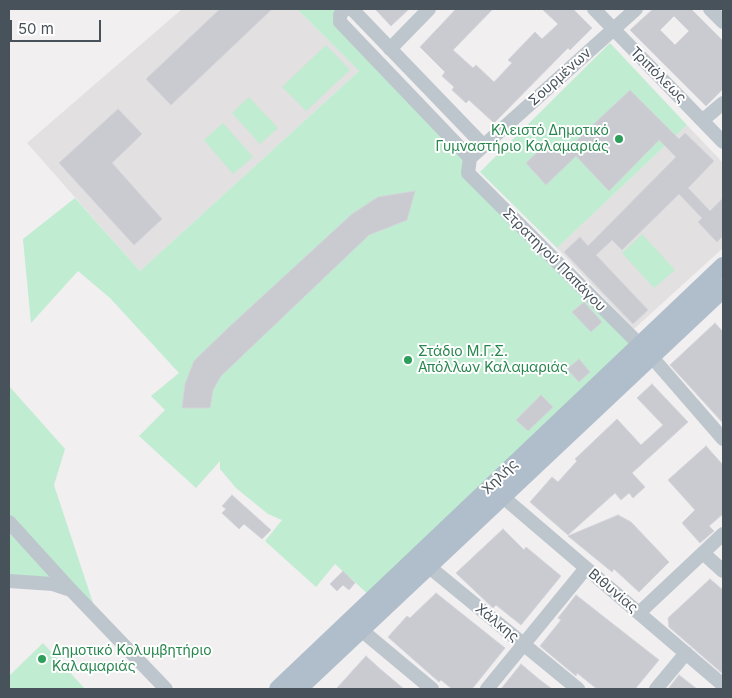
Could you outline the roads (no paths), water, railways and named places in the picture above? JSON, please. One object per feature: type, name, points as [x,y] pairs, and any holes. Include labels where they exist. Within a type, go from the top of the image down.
[{"type":"main road","name":"Χηλής","points":[[298,689],[356,625],[645,351],[716,294],[723,266]]},
{"type":"main road","name":"Χηλής","points":[[422,562],[503,497],[645,351]]},
{"type":"main road","name":"Χηλής","points":[[278,689],[356,625]]},
{"type":"street","points":[[345,9],[340,14],[340,22],[470,158],[484,146],[352,9]]},
{"type":"street","points":[[390,48],[429,9]]},
{"type":"street","name":"Τριπόλεως","points":[[594,9],[723,142]]},
{"type":"street","name":"Σουρμένων","points":[[484,146],[636,9]]},
{"type":"street","points":[[710,9],[723,22]]},
{"type":"street","points":[[703,120],[723,103]]},
{"type":"street","name":"Στρατηγού Παπάγου","points":[[470,158],[469,174],[645,351],[723,439]]},
{"type":"street","name":"Βιθυνίας","points":[[503,497],[723,685]]},
{"type":"street","points":[[9,522],[166,689]]},
{"type":"street","points":[[640,614],[723,534]]},
{"type":"street","points":[[703,553],[723,571]]},
{"type":"street","name":"Χάλκης","points":[[422,562],[578,689]]},
{"type":"street","points":[[487,689],[586,568]]},
{"type":"street","points":[[9,581],[53,584],[71,590]]},
{"type":"street","points":[[356,625],[432,689]]},
{"type":"street","points":[[656,689],[686,653]]},
{"type":"place","name":"Κλειστό Δημοτικό Γυμναστήριο Καλαμαριάς","points":[[619,139]]},
{"type":"place","name":"Στάδιο Μ.Γ.Σ. Απόλλων Καλαμαριάς","points":[[408,360]]},
{"type":"place","name":"Δημοτικό Κολυμβητήριο Καλαμαριάς","points":[[42,659]]}]
